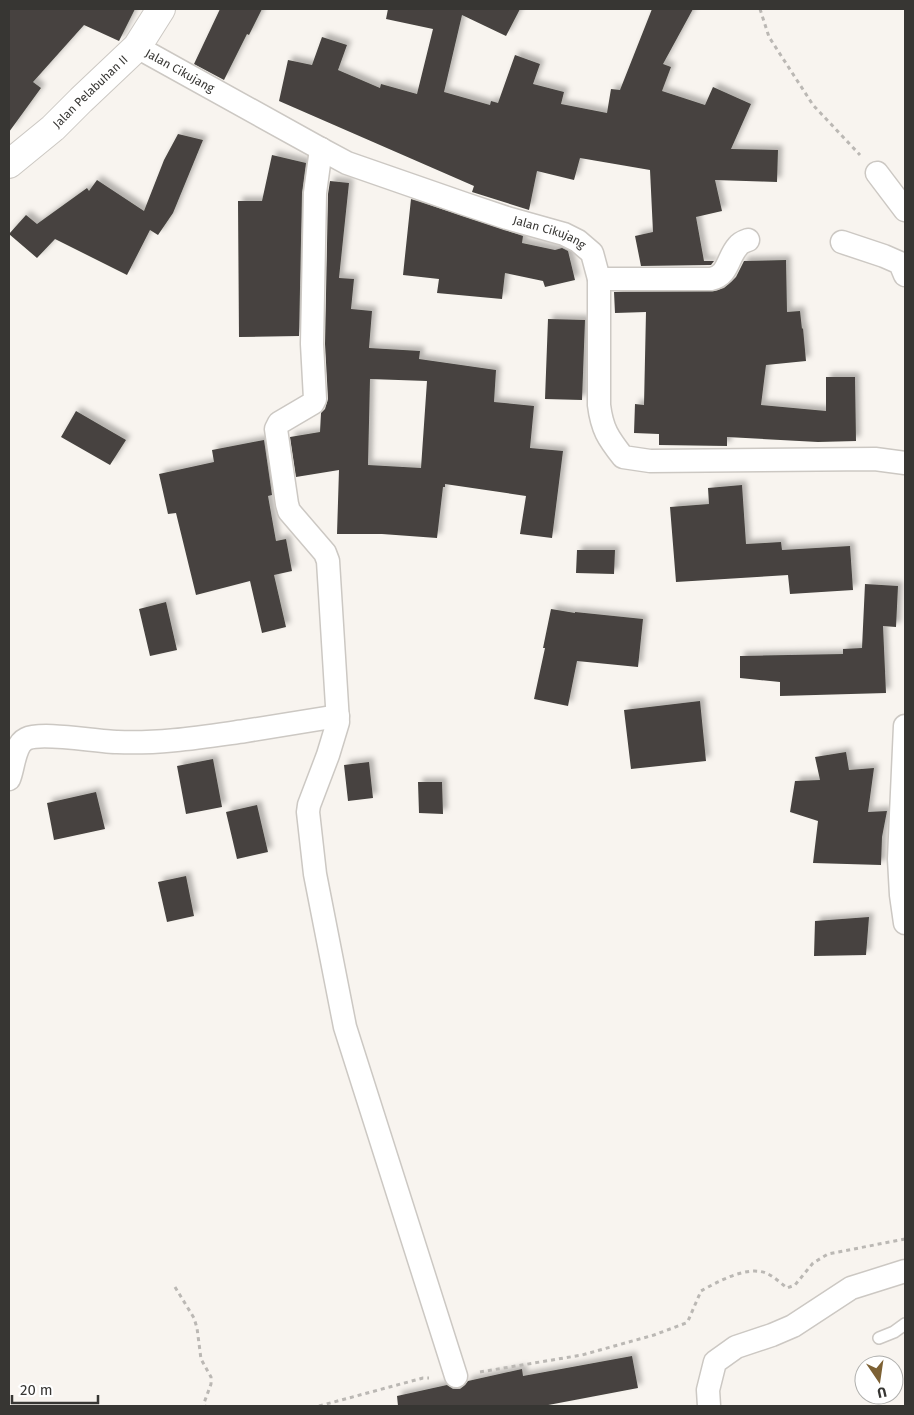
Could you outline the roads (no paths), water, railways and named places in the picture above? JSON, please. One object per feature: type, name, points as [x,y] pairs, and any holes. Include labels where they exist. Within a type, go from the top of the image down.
[{"type":"main road","name":"Jalan Pelabuhan II","points":[[9,164],[53,128],[137,47],[161,9]]},
{"type":"street","name":"Jalan Cikujang","points":[[137,47],[347,163],[507,218],[564,234],[578,241],[592,254],[599,279],[599,405],[601,421],[609,439],[623,457],[650,461],[875,459],[905,463]]},
{"type":"street","points":[[321,150],[315,193],[312,344],[315,399],[313,403],[279,423],[276,429],[286,504],[289,511],[326,553],[328,561],[338,728],[308,812],[315,874],[345,1027],[456,1376]]},
{"type":"street","points":[[877,173],[905,210]]},
{"type":"street","points":[[599,279],[718,278],[723,273],[738,246],[748,240]]},
{"type":"street","points":[[842,242],[900,263],[905,274]]},
{"type":"street","points":[[9,779],[18,748],[24,739],[33,736],[117,742],[156,742],[205,737],[338,716]]},
{"type":"street","points":[[905,726],[899,860],[905,923]]},
{"type":"street","points":[[709,1406],[708,1390],[715,1362],[736,1347],[772,1336],[793,1326],[851,1288],[905,1271]]},
{"type":"lane","points":[[879,1338],[894,1332],[905,1324]]}]
